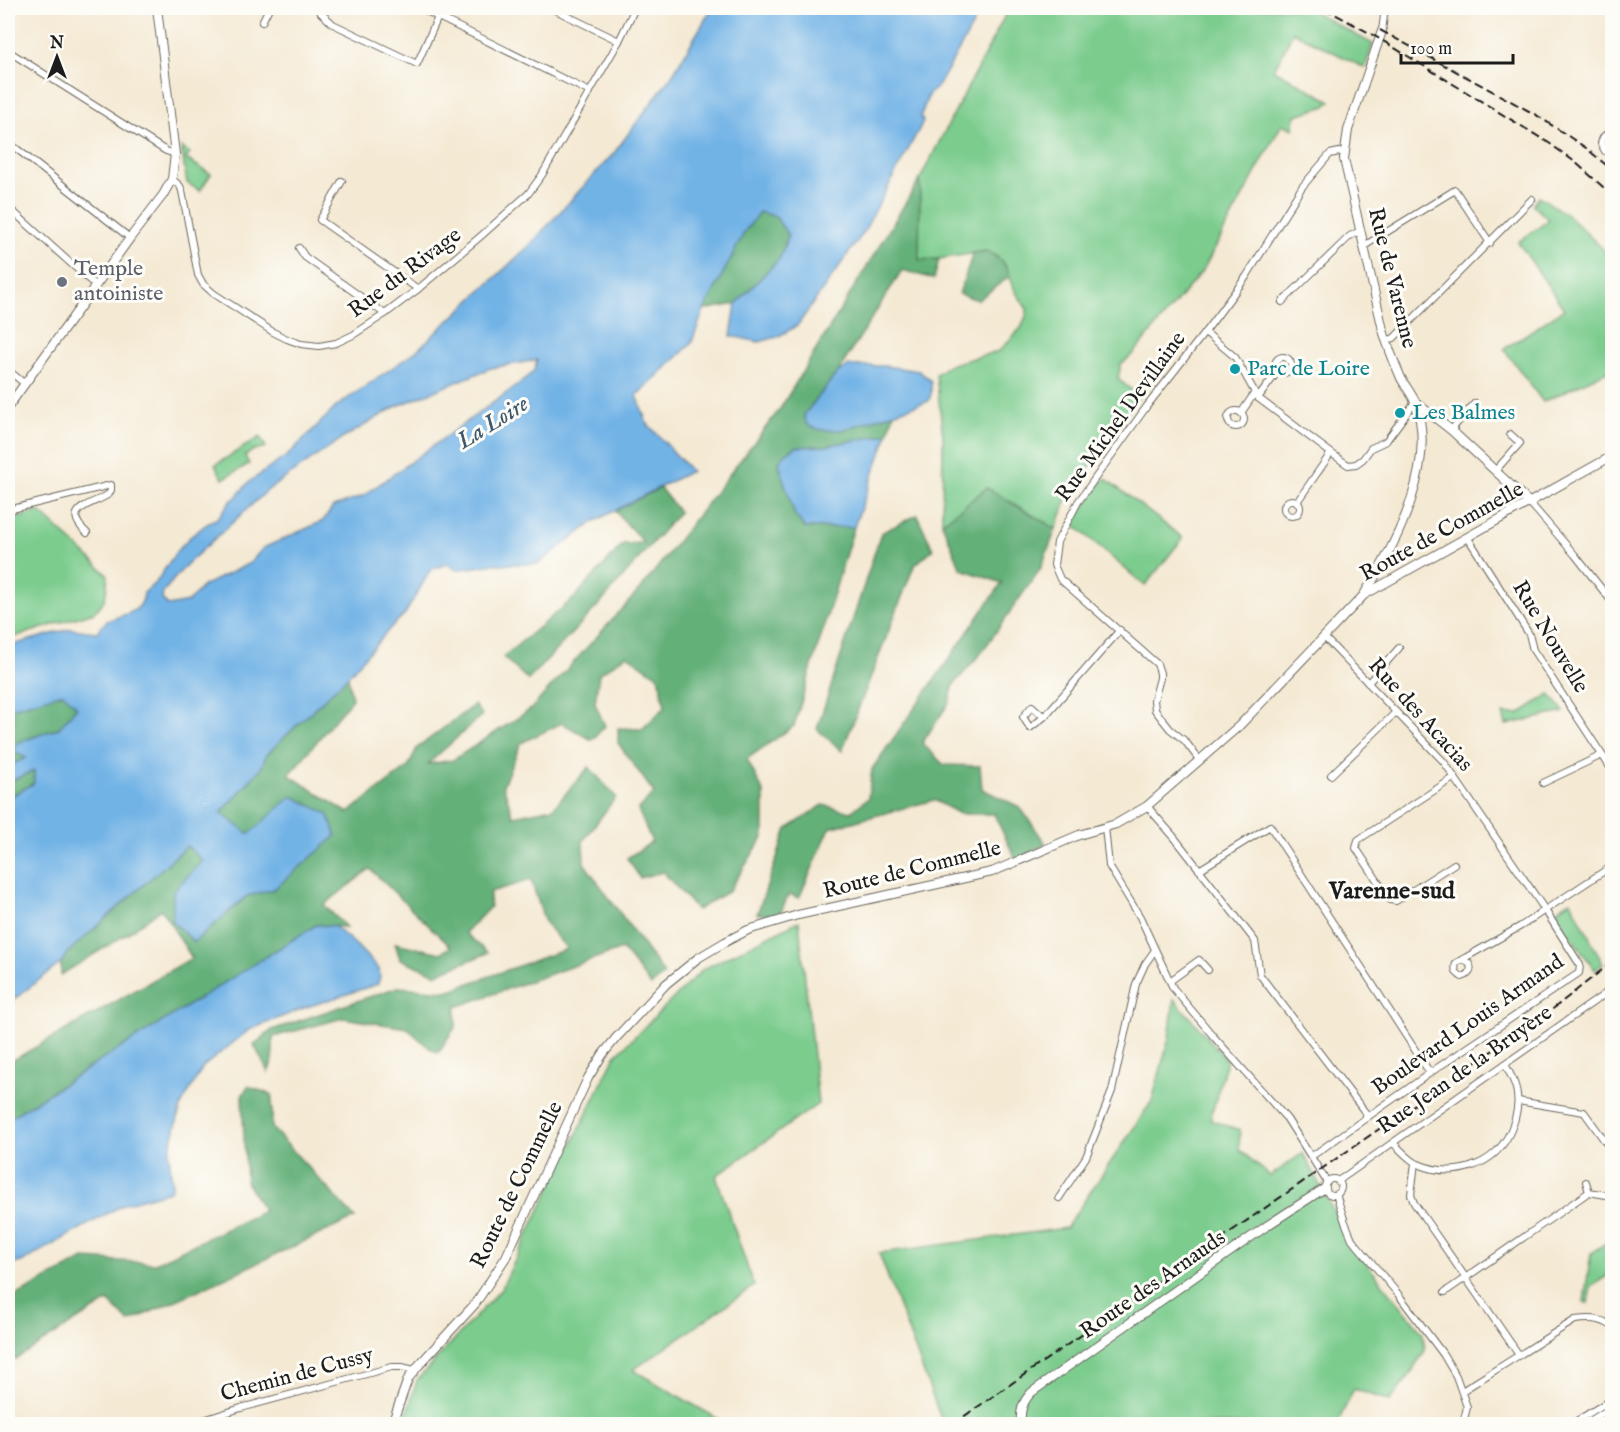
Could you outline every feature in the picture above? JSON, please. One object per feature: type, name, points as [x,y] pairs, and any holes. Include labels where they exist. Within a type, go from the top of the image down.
[{"type":"main road","points":[[8,407],[163,195],[172,179],[175,154],[158,8]]},
{"type":"street","points":[[262,22],[270,8]]},
{"type":"street","points":[[318,8],[333,24],[417,64],[438,17]]},
{"type":"street","points":[[420,8],[590,92]]},
{"type":"street","points":[[551,8],[619,41]]},
{"type":"street","name":"Rue du Rivage","points":[[172,179],[182,191],[198,275],[213,293],[287,339],[301,344],[319,346],[336,343],[385,314],[418,289],[528,194],[542,175],[590,92],[635,8]]},
{"type":"street","points":[[1382,31],[1385,8]]},
{"type":"street","name":"Rue de Varenne","points":[[1364,595],[1393,544],[1412,498],[1418,478],[1421,444],[1420,424],[1415,402],[1386,341],[1345,165],[1344,151],[1348,130],[1382,31]]},
{"type":"street","points":[[8,51],[166,151],[175,154]]},
{"type":"street","points":[[1612,133],[1606,134],[1601,144],[1605,151],[1612,153]]},
{"type":"street","points":[[8,142],[130,238]]},
{"type":"street","name":"Rue Michel Devillaine","points":[[1200,761],[1181,736],[1170,729],[1155,710],[1154,700],[1160,678],[1157,664],[1060,579],[1054,565],[1058,542],[1078,502],[1246,277],[1302,187],[1330,154],[1344,151]]},
{"type":"street","points":[[342,181],[320,220],[418,289]]},
{"type":"street","points":[[1364,246],[1455,190],[1490,243]]},
{"type":"street","points":[[1386,341],[1394,338],[1532,199]]},
{"type":"street","points":[[8,207],[96,286]]},
{"type":"street","points":[[1282,302],[1350,236],[1360,231]]},
{"type":"street","points":[[299,248],[305,257],[385,314]]},
{"type":"street","points":[[1205,332],[1235,357],[1256,396],[1348,465],[1356,464],[1371,448],[1386,441],[1415,402],[1451,430],[1530,503],[1612,602]]},
{"type":"street","points":[[8,370],[26,384]]},
{"type":"street","points":[[1241,413],[1278,371]]},
{"type":"street","points":[[1451,430],[1475,404]]},
{"type":"street","points":[[1496,471],[1520,443],[1510,434]]},
{"type":"street","points":[[1297,502],[1330,453]]},
{"type":"street","name":"Route de Commelle","points":[[392,1425],[400,1397],[414,1370],[475,1304],[498,1270],[518,1232],[588,1078],[603,1054],[666,984],[698,958],[748,930],[798,915],[992,872],[1079,835],[1116,824],[1147,806],[1240,725],[1364,595],[1612,456]]},
{"type":"street","points":[[8,510],[111,484],[109,494],[83,507],[76,515],[77,523],[87,533]]},
{"type":"street","name":"Rue Nouvelle","points":[[1467,538],[1529,634],[1533,650],[1612,770]]},
{"type":"street","points":[[1044,717],[1120,630]]},
{"type":"street","name":"Rue des Acacias","points":[[1324,637],[1444,762],[1545,910]]},
{"type":"street","points":[[1368,683],[1399,648]]},
{"type":"street","points":[[1331,775],[1396,712]]},
{"type":"street","points":[[1543,783],[1602,755]]},
{"type":"street","points":[[1454,864],[1396,901],[1390,900],[1356,848],[1358,840],[1455,777]]},
{"type":"street","points":[[1147,806],[1255,941],[1260,975],[1368,1116]]},
{"type":"street","points":[[1199,870],[1270,826],[1430,1073]]},
{"type":"street","points":[[1105,827],[1109,866],[1140,917],[1173,988],[1287,1119],[1312,1156],[1330,1194],[1336,1194]]},
{"type":"street","points":[[1462,960],[1612,866]]},
{"type":"street","name":"Boulevard Louis Armand","points":[[1312,1156],[1579,973],[1580,965],[1545,910]]},
{"type":"street","points":[[1059,1198],[1086,1157],[1112,1090],[1136,984],[1145,964],[1155,950]]},
{"type":"street","points":[[1170,981],[1199,960],[1208,970]]},
{"type":"street","name":"Rue Jean de la Bruyère","points":[[1338,1181],[1612,989]]},
{"type":"street","points":[[1394,1143],[1415,1163],[1432,1169],[1463,1170],[1474,1167],[1489,1158],[1509,1134],[1515,1119],[1517,1091],[1505,1064]]},
{"type":"street","points":[[1518,1101],[1584,1112],[1612,1151]]},
{"type":"street","points":[[1415,1163],[1412,1199],[1519,1355]]},
{"type":"street","points":[[1326,1185],[1333,1179],[1338,1181],[1341,1188],[1336,1194]]},
{"type":"street","points":[[1586,1182],[1589,1192]]},
{"type":"street","name":"Route des Arnauds","points":[[1021,1425],[1022,1407],[1025,1399],[1032,1392],[1326,1185]]},
{"type":"street","points":[[1445,1292],[1589,1192],[1612,1196]]},
{"type":"street","points":[[1336,1194],[1352,1239],[1398,1294],[1443,1354],[1456,1376],[1467,1407],[1463,1425]]},
{"type":"street","points":[[1462,1391],[1575,1320],[1598,1319],[1612,1326]]},
{"type":"street","name":"Chemin de Cussy","points":[[191,1425],[241,1408],[392,1367],[414,1370]]},
{"type":"street","points":[[1572,1425],[1612,1400]]},
{"type":"street","points":[[1585,1425],[1612,1407]]},
{"type":"green space","points":[[1009,8],[1307,8],[1373,44],[1365,68],[1293,32],[1274,70],[1331,101],[1326,106],[1296,115],[1293,129],[1282,124],[1203,270],[1134,353],[1121,363],[1118,379],[1139,396],[1067,499],[1056,529],[987,488],[942,523],[943,437],[936,374],[949,365],[999,351],[1021,328],[1027,309],[1015,291],[1006,266],[987,251],[919,260],[920,179]]},
{"type":"green space","points":[[181,147],[190,153],[186,159],[211,174],[200,191],[187,183]]},
{"type":"green space","points":[[920,179],[919,260],[939,259],[934,279],[902,270],[838,372],[804,415],[842,430],[894,413],[888,434],[826,446],[796,447],[779,462],[795,515],[805,528],[854,527],[794,726],[747,759],[764,793],[764,836],[729,891],[697,910],[663,872],[640,878],[627,858],[652,842],[638,810],[654,793],[618,743],[618,728],[642,729],[665,707],[659,677],[627,655],[599,674],[595,703],[605,726],[592,740],[562,723],[521,743],[503,785],[513,816],[553,808],[589,767],[616,797],[583,841],[584,863],[664,974],[651,986],[622,949],[456,1007],[456,1026],[438,1053],[407,1028],[343,1018],[273,1037],[273,1061],[268,1072],[254,1045],[272,1030],[398,987],[447,991],[567,949],[545,923],[531,880],[490,892],[490,907],[465,933],[488,953],[436,974],[400,959],[395,943],[441,953],[451,947],[370,869],[324,905],[346,927],[316,925],[8,1119],[8,1063],[192,958],[161,909],[130,932],[61,975],[61,963],[67,953],[187,846],[203,861],[173,891],[194,942],[247,896],[274,889],[249,834],[221,813],[261,768],[266,755],[348,676],[352,699],[289,775],[348,813],[408,767],[417,748],[474,705],[482,715],[428,764],[453,760],[530,710],[643,586],[780,409]]},
{"type":"green space","points":[[1539,196],[1570,217],[1612,258],[1612,378],[1607,371],[1543,402],[1504,349],[1564,309],[1518,242],[1549,220],[1533,205]]},
{"type":"green space","points":[[759,212],[775,216],[788,235],[780,258],[736,304],[704,310],[744,233]]},
{"type":"green space","points":[[987,251],[1001,261],[1010,276],[978,300],[959,294],[973,253]]},
{"type":"green space","points":[[260,437],[266,447],[254,450],[245,456],[249,464],[223,479],[215,465]]},
{"type":"green space","points":[[1105,478],[1183,538],[1145,586],[1072,523]]},
{"type":"green space","points":[[660,488],[679,512],[605,598],[528,680],[503,657],[574,598],[623,544],[644,543],[615,511]]},
{"type":"green space","points":[[987,488],[1056,529],[1041,568],[979,656],[954,684],[949,703],[922,743],[944,765],[980,766],[982,789],[1020,807],[1046,844],[1016,860],[994,814],[960,814],[934,800],[830,828],[799,898],[789,894],[779,916],[757,914],[787,829],[823,805],[851,812],[868,798],[872,769],[1002,583],[961,569],[942,523]]},
{"type":"green space","points":[[39,511],[108,575],[106,596],[94,612],[8,639],[8,521]]},
{"type":"green space","points":[[917,515],[933,549],[914,566],[842,751],[817,729],[881,533]]},
{"type":"green space","points":[[64,693],[77,707],[59,728],[17,743],[27,758],[8,766],[8,709]]},
{"type":"green space","points":[[1550,694],[1564,712],[1506,725],[1503,714],[1519,714]]},
{"type":"green space","points":[[34,771],[34,783],[8,798],[8,782]]},
{"type":"green space","points":[[1571,901],[1603,964],[1595,970],[1556,916],[1557,909]]},
{"type":"green space","points":[[799,921],[818,1104],[716,1176],[754,1286],[633,1370],[727,1424],[404,1424],[417,1380],[501,1289],[615,1056],[703,969]]},
{"type":"green space","points":[[1174,999],[1227,1060],[1210,1120],[1240,1130],[1239,1149],[1270,1176],[1303,1153],[1352,1246],[1423,1333],[1425,1351],[1390,1401],[1354,1389],[1337,1424],[943,1424],[879,1253],[1066,1228],[1152,1101],[1169,1038]]},
{"type":"green space","points":[[248,1086],[272,1095],[272,1128],[355,1218],[129,1322],[108,1301],[8,1364],[8,1300],[84,1259],[155,1263],[264,1211],[246,1182],[242,1096]]},
{"type":"green space","points":[[1612,1239],[1612,1273],[1591,1286],[1588,1303],[1584,1302],[1591,1253]]},
{"type":"water","name":"La Loire","points":[[712,8],[977,8],[973,25],[939,85],[929,94],[921,115],[923,122],[863,233],[797,326],[777,337],[759,342],[731,336],[736,304],[780,258],[788,235],[775,216],[759,212],[744,233],[704,310],[691,344],[637,395],[646,422],[691,471],[595,521],[538,564],[495,564],[456,570],[448,564],[431,569],[405,614],[348,676],[266,755],[261,768],[221,813],[249,834],[292,796],[328,814],[336,836],[274,889],[247,896],[194,942],[173,922],[173,891],[203,861],[187,846],[67,953],[61,963],[8,1004],[8,798],[34,783],[34,771],[8,782],[8,766],[26,758],[14,752],[17,743],[59,728],[77,707],[63,693],[8,709],[8,646],[70,629],[97,632],[107,621],[136,609],[143,600],[144,593],[157,581],[176,552],[190,537],[218,518],[249,482],[288,455],[337,406],[415,352],[528,247],[614,153],[673,74]],"holes":[[[537,360],[534,371],[363,496],[333,507],[323,521],[263,548],[250,563],[203,586],[188,602],[168,606],[162,599],[163,592],[186,565],[268,490],[340,440],[395,407],[491,368]]]},
{"type":"water","points":[[848,366],[885,366],[919,371],[931,381],[929,401],[842,430],[822,430],[811,427],[806,423],[804,415],[838,372]]},
{"type":"water","points":[[888,434],[854,527],[805,528],[795,515],[783,478],[779,462],[785,454],[796,447],[826,446]]},
{"type":"water","points":[[316,925],[334,926],[356,945],[379,969],[378,984],[304,1008],[249,1030],[203,1067],[181,1106],[169,1153],[172,1184],[170,1191],[124,1204],[24,1261],[8,1266],[8,1119]]},
{"type":"railway","points":[[1324,8],[1380,39],[1549,143],[1575,162],[1612,195]]},
{"type":"railway","points":[[1380,30],[1538,116],[1586,148],[1612,170]]},
{"type":"railway","points":[[953,1424],[1554,1008],[1612,962]]},
{"type":"place","name":"Temple antoiniste","points":[[62,282]]},
{"type":"place","name":"Parc de Loire","points":[[1235,369]]},
{"type":"place","name":"Les Balmes","points":[[1400,413]]},
{"type":"district","name":"Varenne-sud","points":[[1392,891]]}]
